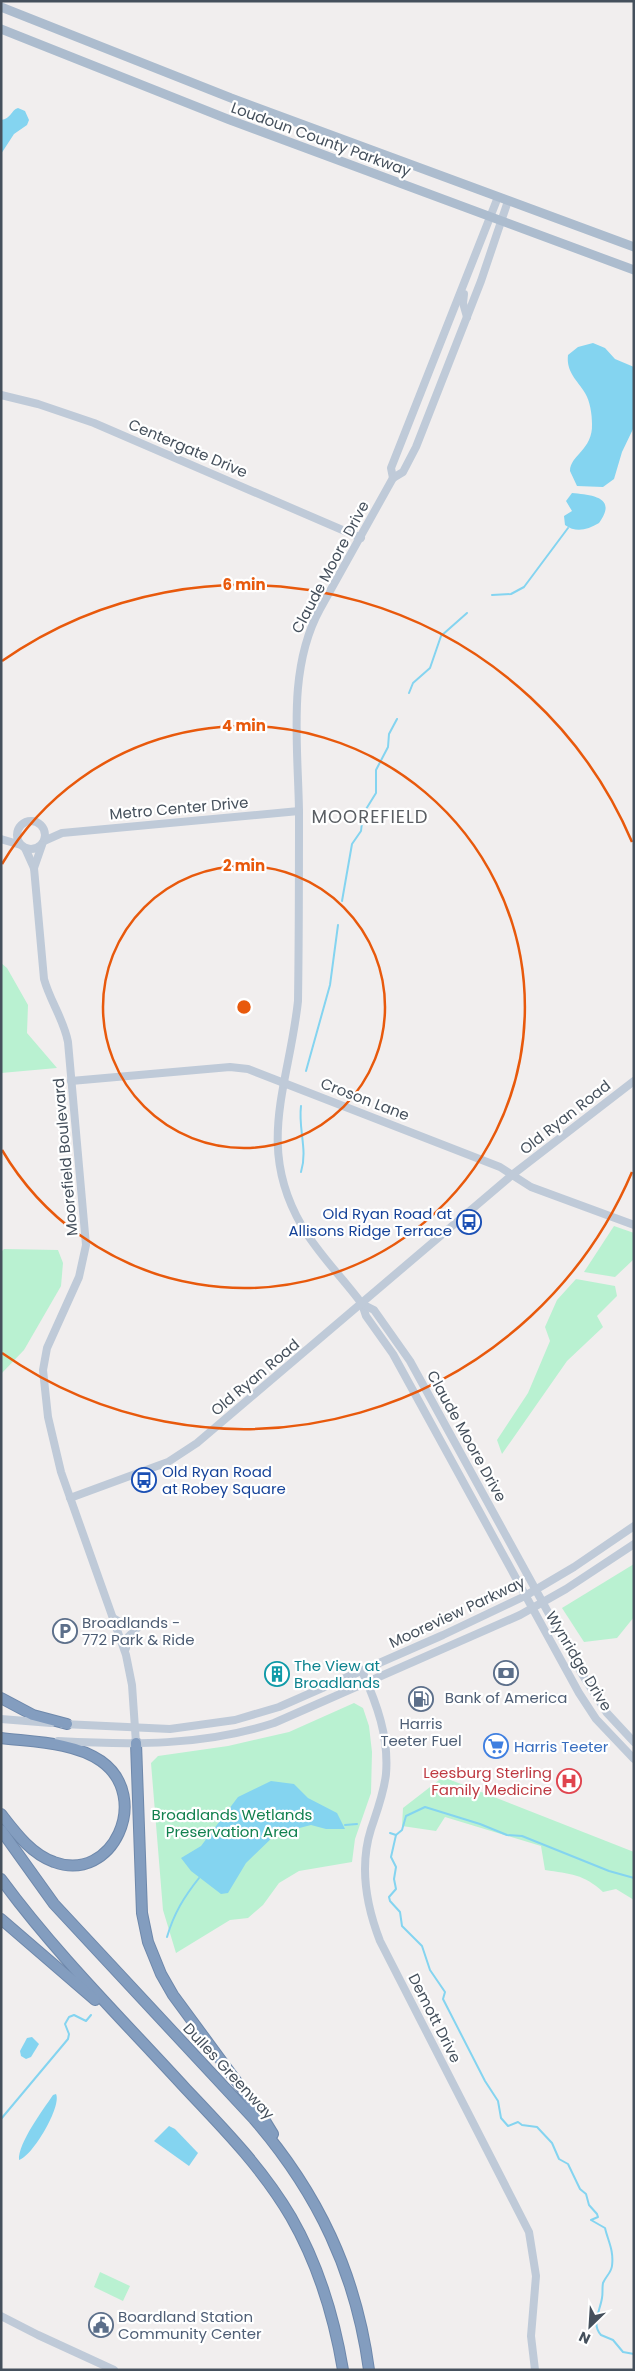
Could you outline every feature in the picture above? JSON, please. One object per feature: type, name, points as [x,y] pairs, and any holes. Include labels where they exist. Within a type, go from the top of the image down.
[{"type":"highway","points":[[1,1698],[33,1715],[67,1724]]},
{"type":"highway","points":[[1,1738],[56,1746],[97,1759],[107,1766],[119,1781],[125,1805],[123,1824],[109,1849],[93,1860],[73,1865],[54,1862],[41,1856],[26,1843],[1,1814]]},
{"type":"highway","points":[[136,1743],[142,1913],[155,1961],[178,2003],[262,2116],[300,2178]]},
{"type":"highway","name":"Dulles Greenway","points":[[1,1830],[54,1904],[254,2120],[279,2148],[300,2178],[322,2216],[343,2264],[358,2309],[370,2370]]},
{"type":"highway","points":[[1,1879],[65,1959],[249,2156],[287,2211],[317,2270],[333,2320],[343,2370]]},
{"type":"highway","points":[[1,1919],[140,2040]]},
{"type":"main road","name":"Loudoun County Parkway","points":[[1,7],[231,98],[634,247]]},
{"type":"main road","name":"Loudoun County Parkway","points":[[1,29],[230,120],[634,270]]},
{"type":"street","name":"Claude Moore Drive","points":[[393,478],[391,468],[498,197]]},
{"type":"street","name":"Claude Moore Drive","points":[[508,201],[467,317],[416,447],[403,472],[393,478],[315,617],[301,655],[298,700],[298,1001],[277,1128],[277,1154],[286,1194],[303,1228],[362,1304],[366,1316],[400,1366],[525,1596]]},
{"type":"street","points":[[465,284],[463,298],[467,317]]},
{"type":"street","name":"Centergate Drive","points":[[1,395],[38,404],[94,423],[361,538]]},
{"type":"street","name":"Metro Center Drive","points":[[1,838],[22,824],[31,821],[42,827],[62,833],[299,811]]},
{"type":"street","points":[[42,827],[43,843]]},
{"type":"street","points":[[18,828],[17,837],[23,847]]},
{"type":"street","name":"Metro Center Drive","points":[[1,838],[23,847],[34,849],[62,833]]},
{"type":"street","name":"Moorefield Boulevard","points":[[34,868],[43,843]]},
{"type":"street","name":"Moorefield Boulevard","points":[[23,847],[34,868],[44,978],[48,993],[66,1032],[86,1245],[79,1277],[47,1348],[43,1370],[50,1430],[70,1498]]},
{"type":"street","name":"Croson Lane","points":[[71,1080],[230,1067],[254,1071],[500,1167],[531,1187],[634,1225]]},
{"type":"street","name":"Old Ryan Road","points":[[70,1498],[179,1456],[213,1431],[512,1175],[634,1081]]},
{"type":"street","name":"Claude Moore Drive","points":[[362,1304],[374,1310],[410,1361],[536,1590]]},
{"type":"street","points":[[70,1498],[126,1655],[132,1685],[136,1743]]},
{"type":"street","name":"Mooreview Parkway","points":[[1,1720],[135,1729],[170,1729],[235,1720],[278,1707],[362,1671],[525,1596],[574,1567],[634,1526]]},
{"type":"street","name":"Mooreview Parkway","points":[[1,1738],[180,1743],[239,1734],[290,1718],[532,1608],[634,1544]]},
{"type":"street","name":"Wynridge Drive","points":[[536,1590],[597,1698],[634,1742]]},
{"type":"street","name":"Wynridge Drive","points":[[525,1596],[587,1706],[608,1734],[634,1759]]},
{"type":"street","points":[[113,1618],[123,1624],[136,1628],[126,1640],[126,1655]]},
{"type":"street","name":"Demott Drive","points":[[362,1671],[383,1727],[387,1763],[383,1791],[370,1831],[365,1860],[365,1884],[369,1909],[380,1941],[529,2232],[536,2276],[531,2328],[535,2370]]},
{"type":"street","points":[[1,2316],[114,2370]]},
{"type":"green space","points":[[1,963],[7,968],[28,1005],[27,1033],[57,1068],[1,1073]]},
{"type":"green space","points":[[614,1226],[634,1233],[634,1259],[615,1277],[584,1272]]},
{"type":"green space","points":[[4,1249],[58,1250],[63,1263],[61,1286],[24,1350],[1,1374],[1,1252]]},
{"type":"green space","points":[[576,1279],[615,1286],[617,1296],[597,1316],[603,1327],[567,1361],[502,1454],[497,1440],[528,1393],[550,1341],[545,1327],[557,1300]]},
{"type":"green space","points":[[634,1564],[634,1617],[617,1638],[584,1642],[562,1608]]},
{"type":"green space","name":"Broadlands Wetlands Preservation Area","points":[[354,1703],[363,1708],[369,1726],[372,1752],[371,1793],[355,1839],[352,1862],[299,1871],[279,1883],[263,1905],[248,1918],[230,1920],[176,1953],[163,1910],[151,1763],[158,1756],[228,1746],[289,1732]]},
{"type":"green space","points":[[443,1777],[634,1852],[634,1900],[616,1889],[603,1892],[583,1878],[545,1870],[541,1846],[445,1817],[436,1831],[402,1826],[403,1808]]},
{"type":"green space","points":[[100,2272],[130,2286],[123,2301],[94,2287]]},
{"type":"water","points":[[18,108],[25,111],[29,120],[27,125],[14,134],[1,154],[1,120],[7,118]]},
{"type":"water","points":[[593,343],[605,348],[615,359],[634,367],[634,427],[622,452],[614,479],[603,487],[577,486],[570,471],[571,465],[589,440],[592,424],[588,400],[570,371],[568,355],[578,347]]},
{"type":"water","points":[[572,493],[594,497],[604,503],[606,508],[599,523],[582,530],[573,529],[565,525],[564,516],[572,511],[566,501]]},
{"type":"water","points":[[271,1781],[294,1784],[308,1798],[337,1813],[345,1829],[326,1829],[311,1825],[276,1834],[246,1863],[228,1893],[221,1894],[191,1871],[181,1858],[201,1846],[238,1797]]},
{"type":"water","points":[[32,2037],[39,2044],[31,2057],[26,2059],[21,2056],[20,2051],[27,2038]]},
{"type":"water","points":[[56,2094],[55,2109],[45,2130],[32,2150],[19,2160],[22,2145],[27,2136],[53,2095]]},
{"type":"water","points":[[169,2126],[175,2129],[198,2153],[189,2166],[154,2141]]},
{"type":"waterway","points":[[492,595],[511,594],[524,587],[568,528]]},
{"type":"waterway","points":[[409,693],[413,683],[430,668],[441,636],[467,613]]},
{"type":"waterway","points":[[342,901],[352,844],[361,831],[363,814],[376,793],[376,770],[388,747],[389,734],[397,719]]},
{"type":"waterway","points":[[306,1071],[330,985],[338,925]]},
{"type":"waterway","points":[[301,1106],[300,1115],[304,1156],[301,1172]]},
{"type":"waterway","points":[[396,1835],[402,1830],[406,1816],[425,1807],[480,1824],[507,1835],[522,1836],[609,1871],[634,1878]]},
{"type":"waterway","points":[[345,1825],[357,1824]]},
{"type":"waterway","points":[[390,1833],[396,1835],[391,1857],[396,1867],[394,1879],[396,1889],[389,1897],[390,1901],[400,1912],[402,1926],[422,1946],[430,1970],[445,1992],[443,1999],[485,2081],[498,2101],[501,2118],[508,2126],[518,2122],[522,2125],[537,2127],[552,2143],[559,2159],[568,2164],[580,2189],[586,2194],[589,2205],[598,2217],[591,2220],[605,2228],[611,2250],[612,2266],[603,2283],[596,2322],[598,2331],[601,2335],[613,2340],[623,2352],[634,2354]]},
{"type":"waterway","points":[[167,1937],[180,1906],[199,1878]]},
{"type":"waterway","points":[[1,2119],[68,2039],[69,2034],[65,2024],[69,2017],[74,2015],[86,2021],[91,2015]]},
{"type":"place","name":"Old Ryan Road at Allisons Ridge Terrace","points":[[469,1222]]},
{"type":"place","name":"Old Ryan Road at Robey Square","points":[[144,1480]]},
{"type":"place","name":"Broadlands - 772 Park & Ride","points":[[65,1631]]},
{"type":"place","name":"Bank of America","points":[[506,1673]]},
{"type":"place","name":"The View at Broadlands","points":[[277,1674]]},
{"type":"place","name":"Harris Teeter Fuel","points":[[421,1699]]},
{"type":"place","name":"Harris Teeter","points":[[496,1746]]},
{"type":"place","name":"Leesburg Sterling Family Medicine","points":[[569,1781]]},
{"type":"place","name":"Boardland Station Community Center","points":[[101,2325]]},
{"type":"district","name":"MOOREFIELD","points":[[370,816]]}]
